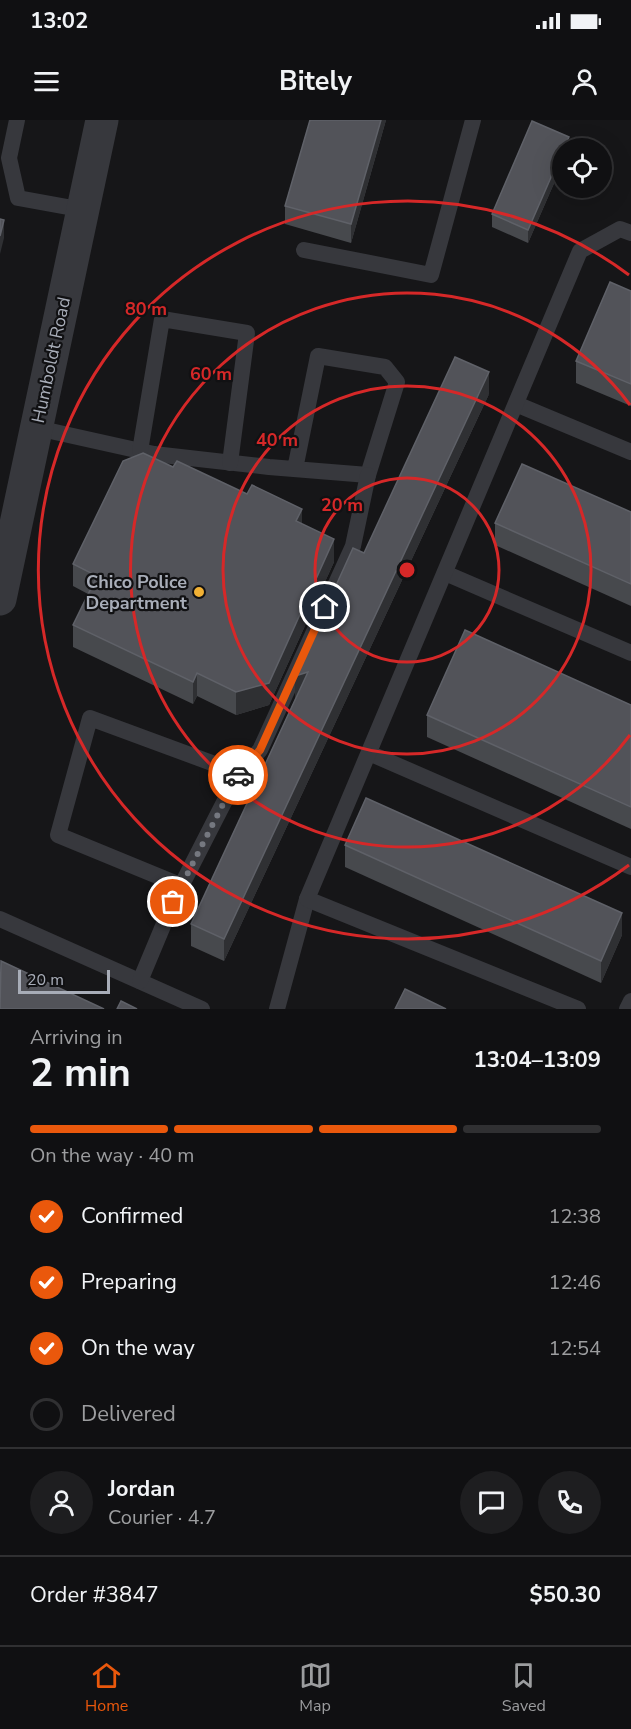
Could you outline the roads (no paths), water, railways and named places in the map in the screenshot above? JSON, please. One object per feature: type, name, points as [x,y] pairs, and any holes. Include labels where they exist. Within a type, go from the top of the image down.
[{"type":"street","name":"Humboldt Road","points":[[0,599],[102,120]]},
{"type":"lane","points":[[17,120],[4,157],[18,198],[84,210]]},
{"type":"lane","points":[[304,250],[431,275],[473,120]]},
{"type":"lane","points":[[276,1009],[307,898],[580,251],[620,229],[631,233]]},
{"type":"lane","points":[[140,451],[162,319],[247,333],[230,463]]},
{"type":"lane","points":[[140,981],[182,886],[239,773],[260,750],[353,546],[368,475],[397,382],[385,367],[318,356],[294,469]]},
{"type":"lane","points":[[516,404],[631,452]]},
{"type":"lane","points":[[37,428],[140,451],[230,463],[368,475]]},
{"type":"lane","points":[[445,573],[631,653]]},
{"type":"lane","points":[[182,886],[58,836],[90,718],[239,773]]},
{"type":"lane","points":[[369,753],[631,867]]},
{"type":"lane","points":[[307,898],[578,1009]]},
{"type":"lane","points":[[0,919],[202,1009]]},
{"type":"lane","points":[[627,1009],[631,1001]]},
{"type":"place","name":"Chico Police Department","points":[[199,592]]}]
